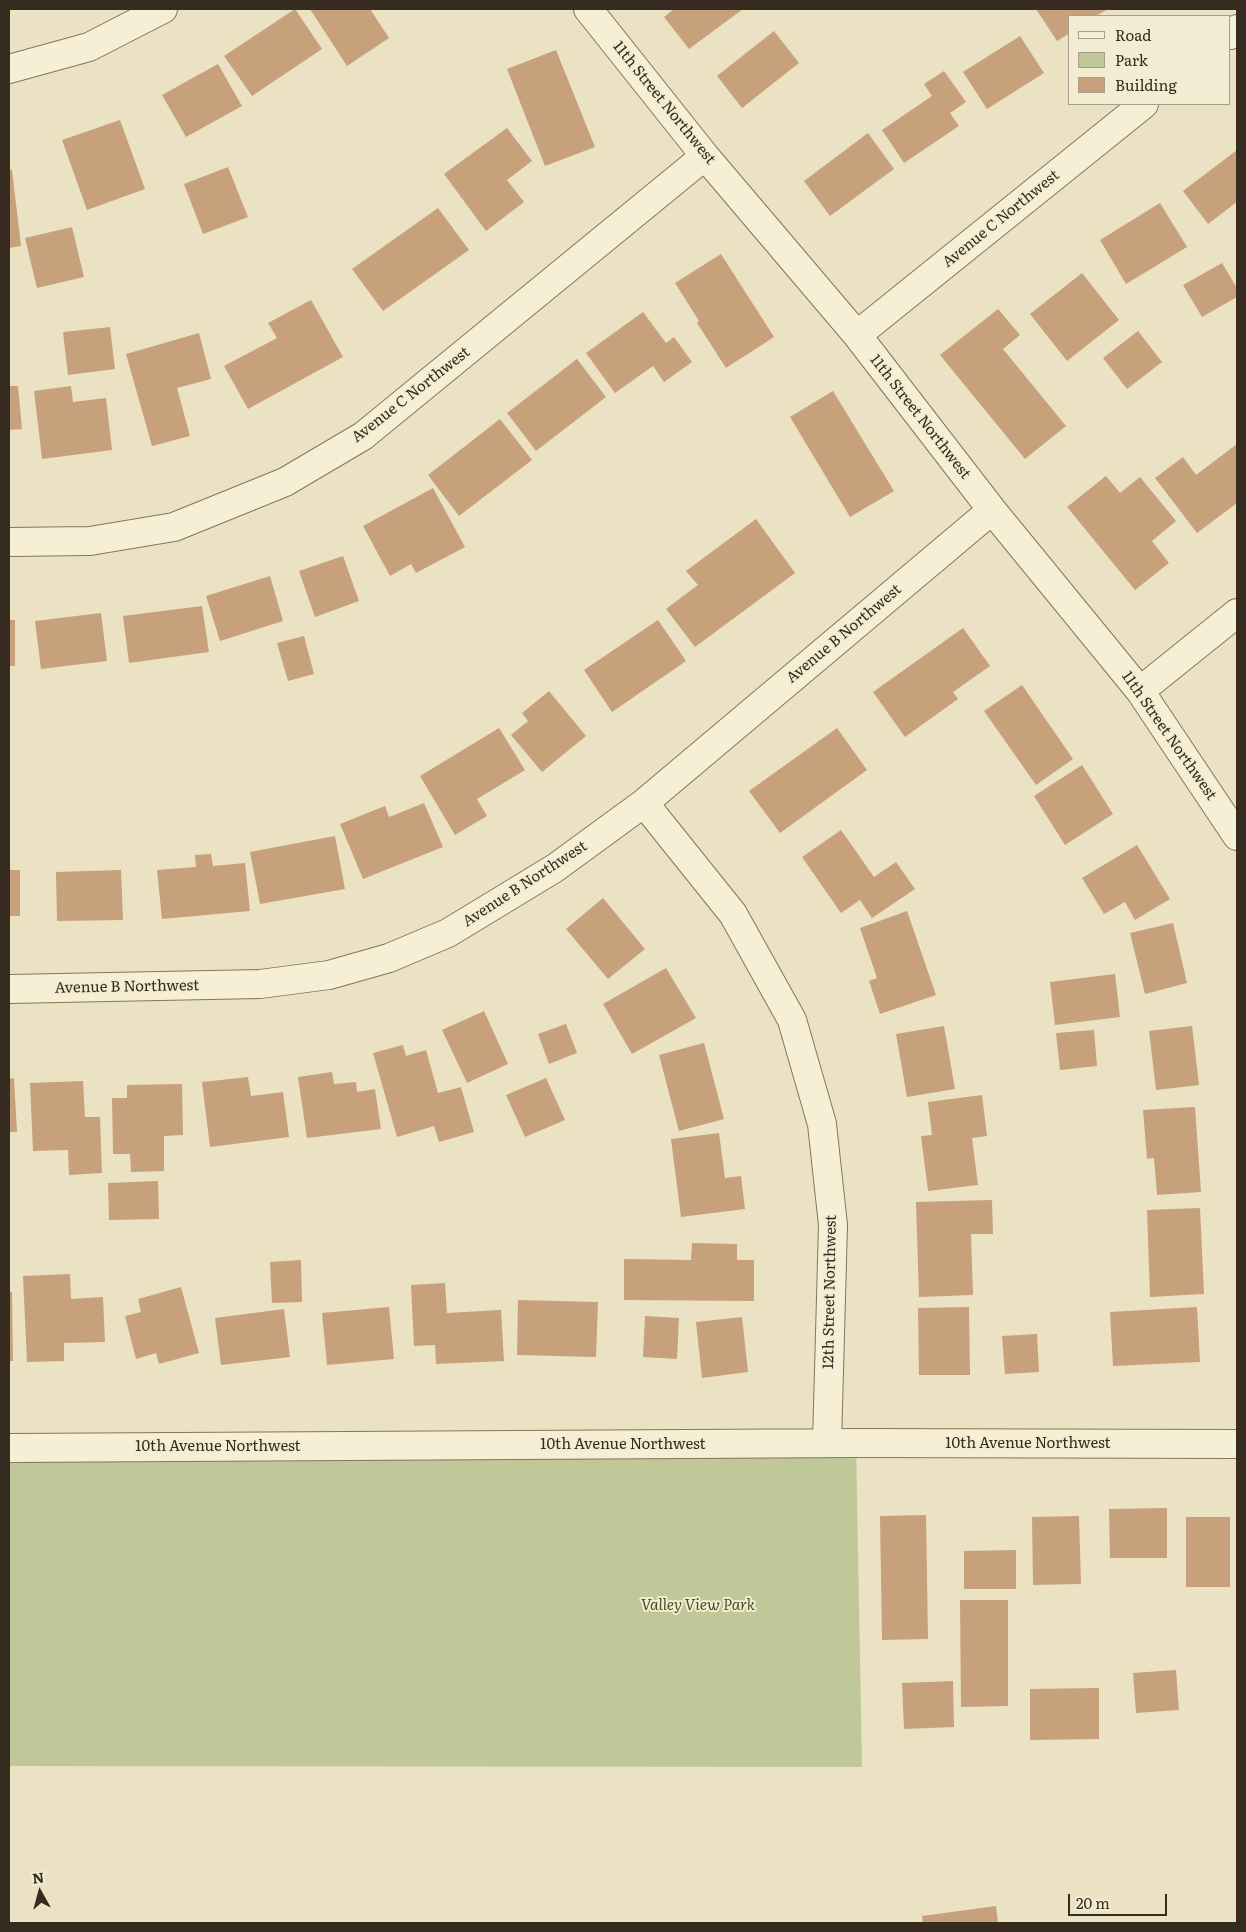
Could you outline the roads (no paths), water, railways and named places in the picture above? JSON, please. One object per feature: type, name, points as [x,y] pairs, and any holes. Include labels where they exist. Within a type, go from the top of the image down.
[{"type":"street","points":[[9,69],[89,47],[163,9]]},
{"type":"street","name":"11th Street Northwest","points":[[588,9],[705,156],[857,335],[992,510],[1140,691],[1237,836]]},
{"type":"street","name":"Avenue C Northwest","points":[[857,335],[1143,105]]},
{"type":"street","name":"Avenue C Northwest","points":[[9,542],[90,540],[174,527],[285,482],[363,436],[705,156]]},
{"type":"street","name":"Avenue B Northwest","points":[[9,989],[260,984],[329,974],[389,958],[448,933],[555,868],[644,803],[992,510]]},
{"type":"street","points":[[1140,691],[1237,613]]},
{"type":"street","name":"12th Street Northwest","points":[[644,803],[733,914],[792,1020],[822,1124],[833,1224],[828,1443]]},
{"type":"street","name":"10th Avenue Northwest","points":[[9,1448],[828,1443],[1237,1444]]},
{"type":"park label","name":"Valley View Park","points":[[698,1606]]}]
